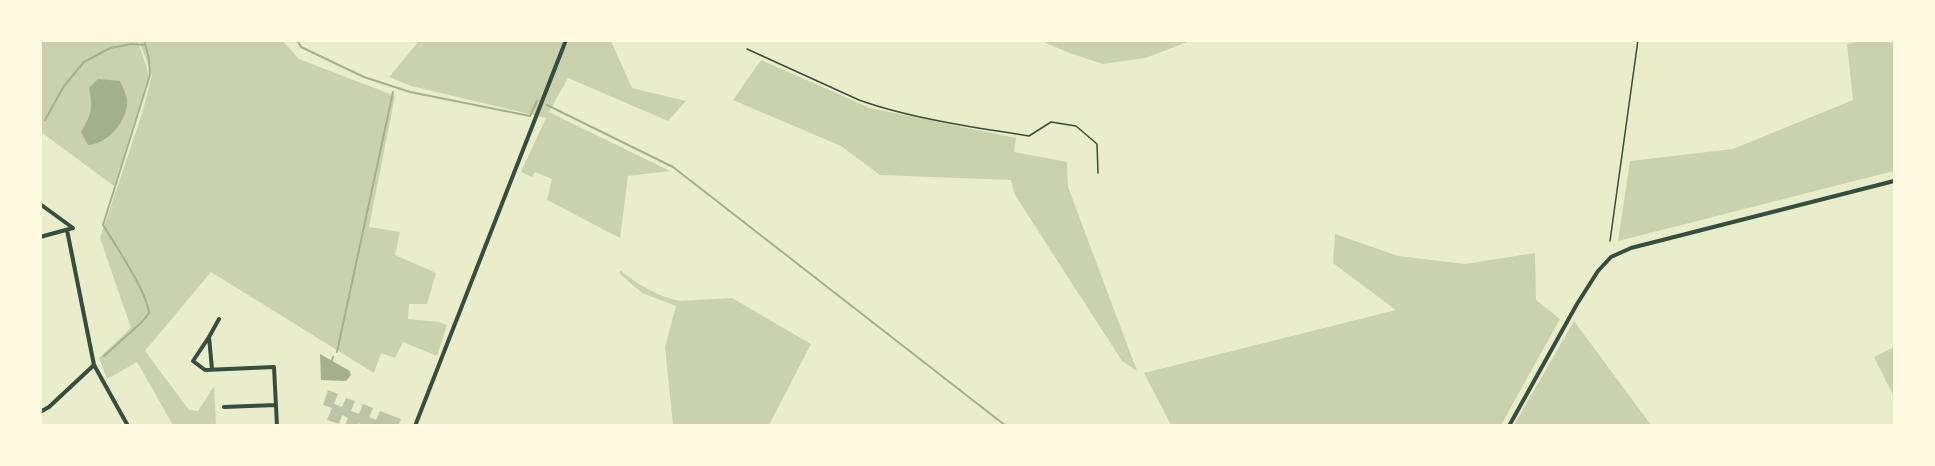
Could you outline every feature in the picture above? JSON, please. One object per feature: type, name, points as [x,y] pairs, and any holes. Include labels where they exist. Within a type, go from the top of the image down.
[{"type":"street","points":[[415,426],[566,40]]},
{"type":"street","points":[[1509,426],[1577,304],[1598,271],[1611,256],[1631,248],[1894,181]]},
{"type":"street","points":[[40,204],[73,228],[40,237]]},
{"type":"street","points":[[67,230],[94,365],[128,426]]},
{"type":"street","points":[[219,319],[193,361],[205,370],[274,367],[277,426]]},
{"type":"street","points":[[209,338],[212,369]]},
{"type":"street","points":[[40,412],[49,407],[94,365]]},
{"type":"street","points":[[224,407],[276,405]]},
{"type":"lane","points":[[747,50],[859,100],[920,116],[1029,136],[1051,122],[1076,126],[1097,144],[1098,173]]},
{"type":"path","points":[[1610,241],[1638,40]]},
{"type":"shaded area","points":[[41,41],[138,41],[149,75],[114,186],[41,132]]},
{"type":"shaded area","points":[[139,41],[283,41],[299,59],[395,96],[369,227],[400,232],[395,255],[436,273],[427,304],[409,304],[408,319],[447,325],[437,356],[403,342],[395,358],[381,353],[374,373],[211,272],[145,351],[189,410],[198,411],[214,386],[216,425],[173,425],[137,362],[107,379],[99,358],[131,328],[100,238],[142,114],[152,75]]},
{"type":"shaded area","points":[[419,41],[611,41],[632,88],[686,101],[668,121],[568,78],[549,112],[670,171],[628,176],[620,238],[547,200],[552,179],[535,172],[532,177],[521,172],[546,118],[411,86],[389,77]]},
{"type":"shaded area","points":[[1041,41],[1190,41],[1145,58],[1103,64]]},
{"type":"shaded area","points":[[1858,41],[1894,41],[1894,171],[1618,241],[1630,161],[1733,149],[1853,100],[1847,44]]},
{"type":"shaded area","points":[[761,60],[870,108],[1016,138],[1014,152],[1067,162],[1068,187],[1137,371],[1122,361],[1015,195],[1011,180],[880,175],[841,146],[733,100]]},
{"type":"shaded area","points":[[98,79],[120,81],[127,99],[127,107],[121,123],[110,136],[88,145],[81,132],[91,111],[89,88]]},
{"type":"shaded area","points":[[1335,234],[1398,256],[1465,264],[1535,253],[1536,300],[1560,319],[1501,425],[1171,425],[1144,373],[1396,310],[1333,263]]},
{"type":"shaded area","points":[[620,270],[648,289],[680,301],[732,298],[811,344],[769,425],[673,425],[665,347],[676,306],[642,293],[620,274]]},
{"type":"shaded area","points":[[1574,321],[1651,425],[1514,425]]},
{"type":"shaded area","points":[[1894,347],[1894,397],[1874,357]]},
{"type":"shaded area","points":[[320,354],[350,371],[351,375],[346,381],[321,380]]},
{"type":"building","points":[[328,390],[338,394],[334,404],[342,407],[346,398],[355,401],[351,411],[359,414],[363,404],[373,408],[369,417],[376,420],[380,411],[401,419],[398,426],[363,426],[359,423],[358,426],[345,426],[348,418],[342,415],[339,424],[327,420],[332,408],[323,405]]},
{"type":"waterway","points":[[104,356],[149,313],[137,281],[103,225],[150,75],[144,40]]},
{"type":"waterway","points":[[297,40],[301,47],[364,77],[410,92],[530,116],[537,101]]},
{"type":"waterway","points":[[45,120],[64,86],[84,62],[110,48],[131,44],[145,45]]},
{"type":"waterway","points":[[337,352],[393,92]]},
{"type":"waterway","points":[[547,105],[673,167],[1006,426]]}]
